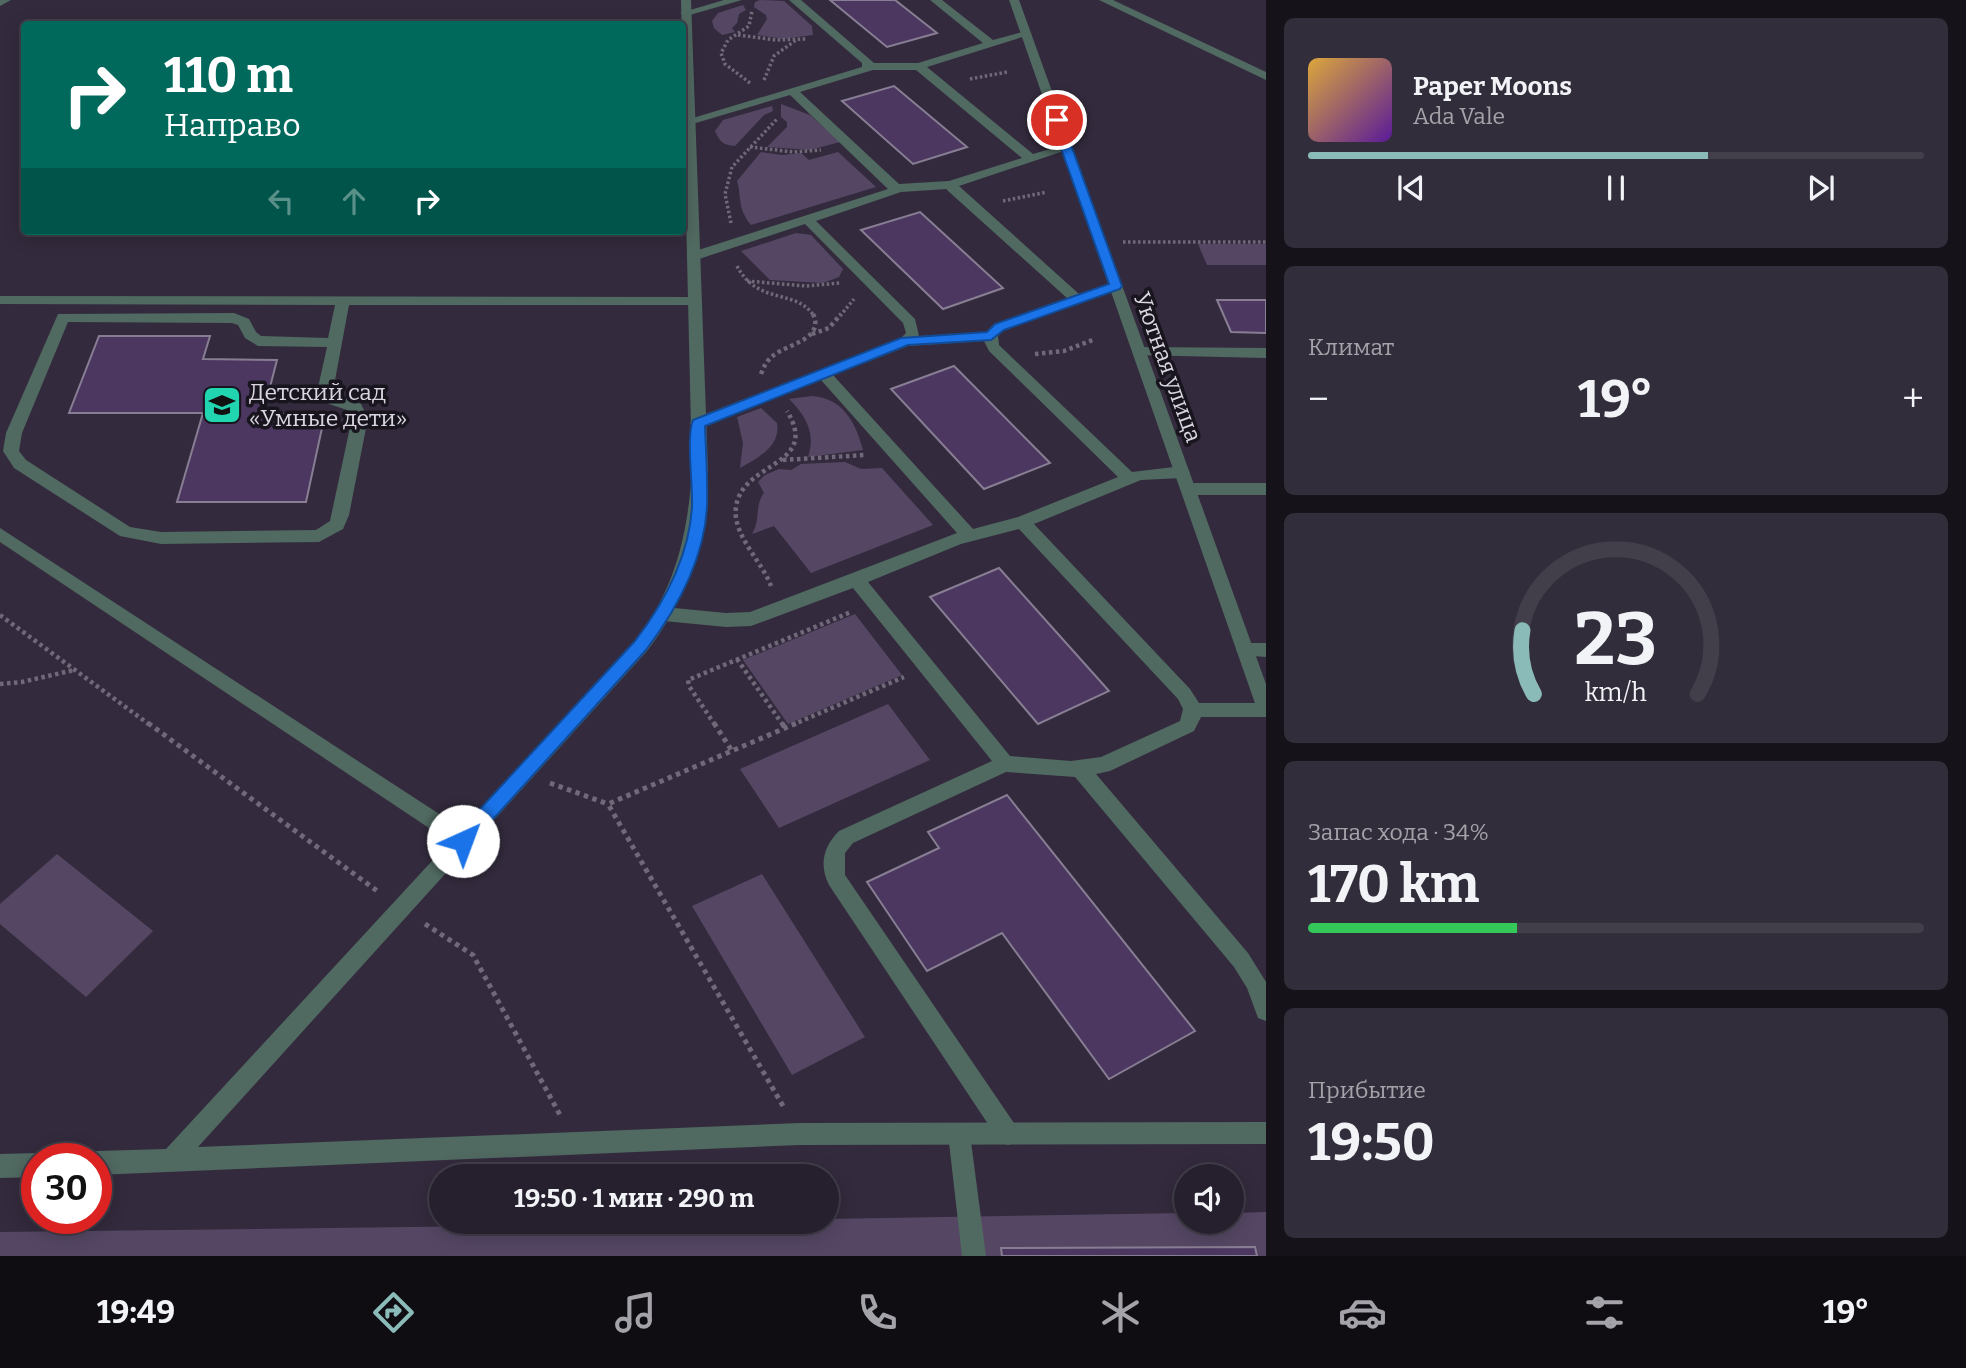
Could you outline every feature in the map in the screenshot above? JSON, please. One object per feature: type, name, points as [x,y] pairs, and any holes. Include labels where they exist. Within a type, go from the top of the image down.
[{"type":"street","points":[[0,3],[6,0]]},
{"type":"street","points":[[794,0],[868,62],[869,67]]},
{"type":"street","points":[[935,0],[992,44]]},
{"type":"street","name":"Уютная улица","points":[[1014,0],[1266,709]]},
{"type":"street","points":[[1104,0],[1266,76]]},
{"type":"street","points":[[169,1161],[640,646],[664,614],[681,579],[693,542],[699,509],[686,6],[742,2]]},
{"type":"street","points":[[690,121],[768,95],[793,92],[864,72],[869,67],[920,66],[1026,34]]},
{"type":"street","points":[[920,66],[1031,159]]},
{"type":"street","points":[[793,92],[896,188]]},
{"type":"street","points":[[694,256],[889,195],[896,188],[952,185],[1067,148]]},
{"type":"street","points":[[952,185],[954,191],[1077,300]]},
{"type":"street","points":[[808,220],[912,326],[913,334],[906,341]]},
{"type":"street","points":[[698,423],[906,341],[991,336],[999,327],[1116,286]]},
{"type":"street","points":[[0,300],[695,301]]},
{"type":"street","points":[[70,300],[15,433],[11,451],[20,464],[126,532],[147,538],[303,538],[319,536],[337,525],[360,418],[356,408],[334,400],[325,392],[343,301]]},
{"type":"street","points":[[63,317],[234,318],[244,322],[250,335],[258,341],[334,342]]},
{"type":"street","points":[[991,336],[994,348],[1130,479]]},
{"type":"street","points":[[1139,352],[1266,352]]},
{"type":"street","points":[[824,374],[969,535]]},
{"type":"street","points":[[664,614],[739,621],[775,612],[969,535],[1023,522],[1151,473],[1185,480],[1266,489]]},
{"type":"street","points":[[1008,1134],[836,880],[831,866],[837,846],[846,837],[1005,764],[1080,769],[1103,765],[1187,726],[1192,718],[1193,710],[1184,694],[1023,522]]},
{"type":"street","points":[[0,534],[463,841]]},
{"type":"street","points":[[856,580],[1005,764]]},
{"type":"street","points":[[1245,650],[1266,650]]},
{"type":"street","points":[[1193,710],[1266,709]]},
{"type":"street","points":[[1080,769],[1241,960],[1256,983],[1266,1011]]},
{"type":"street","points":[[112,1163],[800,1135],[1266,1133]]},
{"type":"street","points":[[959,1135],[974,1256]]},
{"type":"street","points":[[0,1166],[21,1165]]},
{"type":"path","points":[[742,2],[752,11],[752,21],[724,44],[722,58],[731,70],[779,105],[778,118],[736,161],[726,187],[736,266],[745,281],[765,293],[798,302],[806,307],[815,319],[811,334]]},
{"type":"path","points":[[736,35],[798,40],[834,34]]},
{"type":"path","points":[[768,95],[767,64],[780,49],[798,40]]},
{"type":"path","points":[[750,147],[794,152],[849,145]]},
{"type":"path","points":[[1100,242],[1266,242]]},
{"type":"path","points":[[745,281],[806,286],[831,284],[864,276]]},
{"type":"path","points":[[775,612],[770,582],[741,531],[736,507],[747,483],[755,475],[783,460],[797,442],[798,430],[789,413],[761,380],[762,367],[778,351],[833,326],[850,301],[877,289]]},
{"type":"path","points":[[783,460],[827,459],[893,451]]},
{"type":"path","points":[[732,751],[688,683],[691,677],[875,602]]},
{"type":"path","points":[[0,615],[401,908],[473,955],[575,1144]]},
{"type":"path","points":[[737,659],[785,728]]},
{"type":"path","points":[[608,804],[927,667]]},
{"type":"path","points":[[0,684],[75,670]]},
{"type":"path","points":[[524,774],[608,804],[800,1135]]},
{"type":"shaded area","points":[[784,1],[812,26],[813,35],[783,39],[757,35],[767,19],[766,15],[754,7],[755,2]]},
{"type":"shaded area","points":[[743,5],[746,10],[739,14],[737,23],[732,28],[735,32],[722,35],[714,28],[712,21],[718,13]]},
{"type":"shaded area","points":[[781,104],[810,115],[840,142],[810,150],[767,147],[787,127],[787,122],[781,117]]},
{"type":"shaded area","points":[[772,106],[773,111],[764,115],[735,146],[722,142],[715,131],[723,120]]},
{"type":"shaded area","points":[[761,152],[782,155],[801,153],[809,160],[838,152],[876,187],[751,225],[742,208],[737,181]]},
{"type":"shaded area","points":[[796,233],[811,235],[843,269],[839,277],[823,283],[770,280],[741,251]]},
{"type":"shaded area","points":[[1198,244],[1266,244],[1266,265],[1207,265]]},
{"type":"shaded area","points":[[812,396],[832,401],[840,407],[852,422],[863,450],[808,457],[811,440],[808,425],[789,399]]},
{"type":"shaded area","points":[[761,408],[777,423],[775,438],[767,450],[740,468],[743,443],[737,417]]},
{"type":"shaded area","points":[[845,462],[861,469],[882,468],[933,525],[811,573],[774,526],[752,534],[764,493],[758,482],[765,475],[779,469],[791,470],[801,464]]},
{"type":"shaded area","points":[[855,614],[902,675],[788,724],[743,660]]},
{"type":"shaded area","points":[[888,704],[930,760],[779,828],[740,769]]},
{"type":"shaded area","points":[[57,854],[153,931],[86,997],[0,924],[0,904]]},
{"type":"shaded area","points":[[762,874],[865,1037],[792,1075],[692,906]]},
{"type":"shaded area","points":[[1266,1212],[1266,1256],[0,1256],[0,1232],[112,1234],[112,1231],[429,1227],[429,1234],[839,1234],[839,1219],[1174,1213],[1174,1234],[1244,1234],[1244,1213]]},
{"type":"building","points":[[830,0],[895,0],[937,33],[887,47]]},
{"type":"building","points":[[894,86],[967,147],[913,164],[842,101]]},
{"type":"building","points":[[920,212],[1003,288],[943,309],[861,230]]},
{"type":"building","points":[[1217,300],[1266,300],[1266,333],[1231,332]]},
{"type":"building","points":[[99,336],[210,336],[203,359],[277,360],[263,414],[325,414],[306,502],[177,502],[203,413],[69,413]]},
{"type":"building","points":[[954,366],[1050,463],[984,489],[891,389]]},
{"type":"building","points":[[999,568],[1109,691],[1038,724],[930,597]]},
{"type":"building","points":[[1007,795],[1195,1031],[1109,1079],[1002,933],[927,971],[867,882],[939,848],[928,832]]},
{"type":"building","points":[[1255,1247],[1257,1256],[1002,1256],[1001,1248]]},
{"type":"place","name":"Детский сад «Умные дети»","points":[[222,405]]},
{"type":"route","points":[[463,841],[648,638],[664,614],[681,579],[693,542],[699,509],[698,423],[906,341],[991,336],[999,327],[1116,286],[1057,120]]}]
